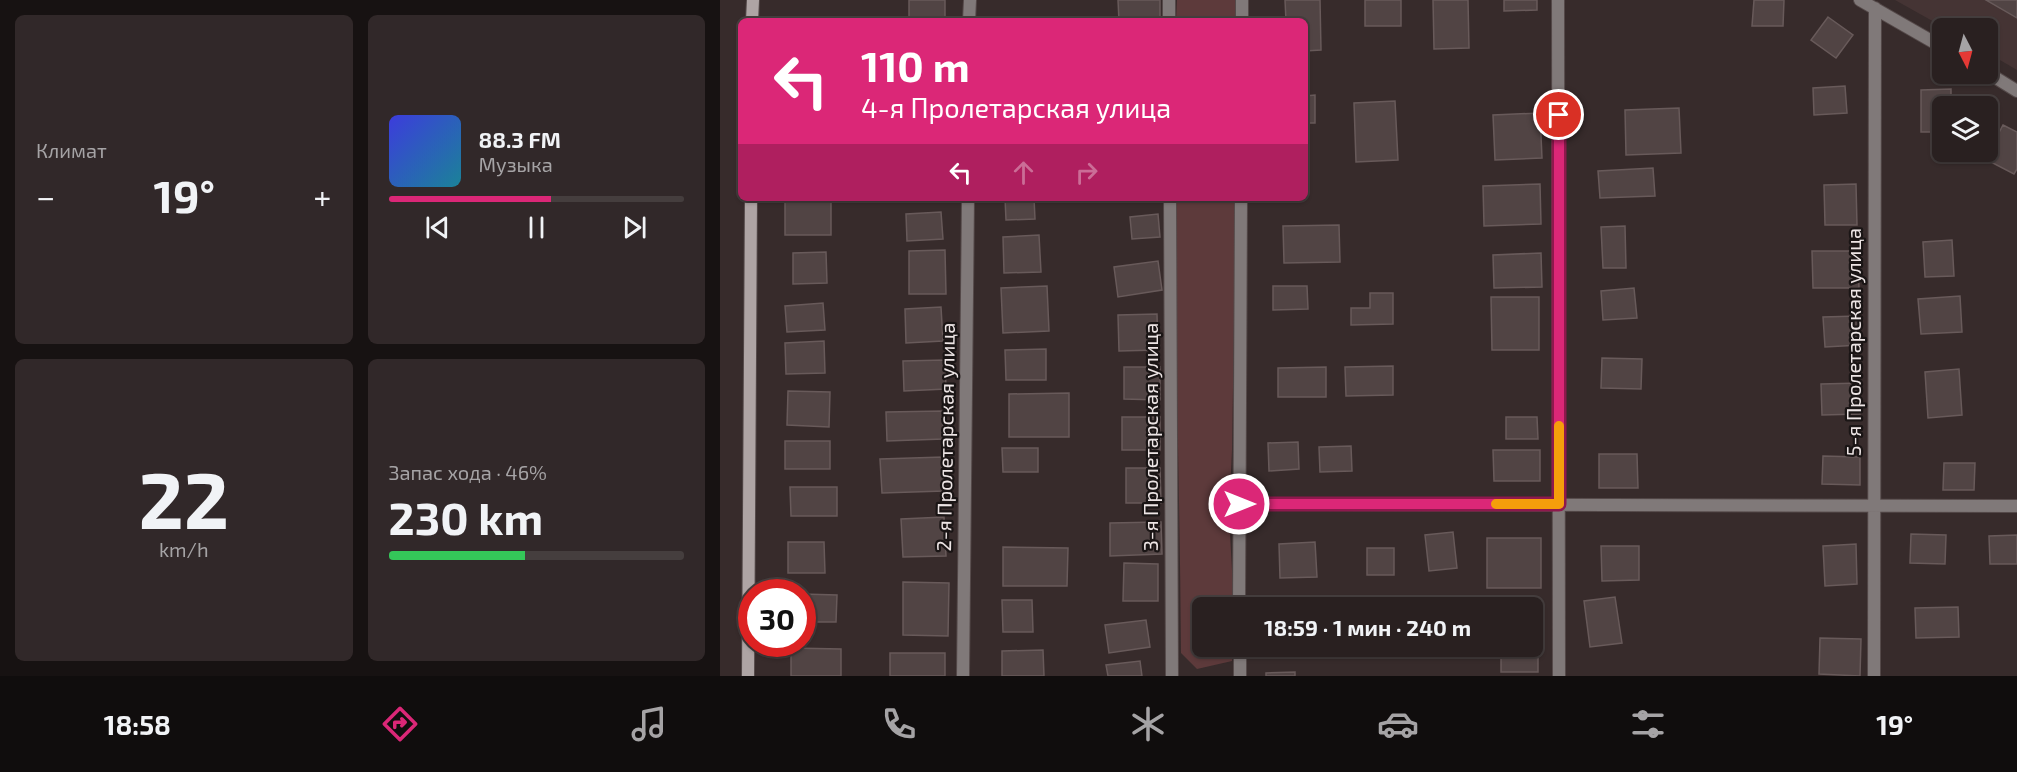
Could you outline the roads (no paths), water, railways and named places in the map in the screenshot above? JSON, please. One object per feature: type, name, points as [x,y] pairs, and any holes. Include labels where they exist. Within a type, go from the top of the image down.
[{"type":"main road","points":[[752,18],[753,0]]},
{"type":"main road","points":[[748,676],[751,201]]},
{"type":"street","points":[[969,18],[970,0]]},
{"type":"street","points":[[1169,0],[1169,18]]},
{"type":"street","points":[[1242,0],[1242,18]]},
{"type":"street","points":[[1558,0],[1559,676]]},
{"type":"street","points":[[1860,0],[1932,41]]},
{"type":"street","name":"5-я Пролетарская улица","points":[[1874,676],[1875,8]]},
{"type":"street","points":[[1998,79],[2017,91]]},
{"type":"street","name":"2-я Пролетарская улица","points":[[963,676],[968,201]]},
{"type":"street","name":"3-я Пролетарская улица","points":[[1170,201],[1172,676]]},
{"type":"street","points":[[1239,597],[1241,201]]},
{"type":"street","points":[[1239,504],[2017,506]]},
{"type":"street","points":[[1240,657],[1240,676]]}]
